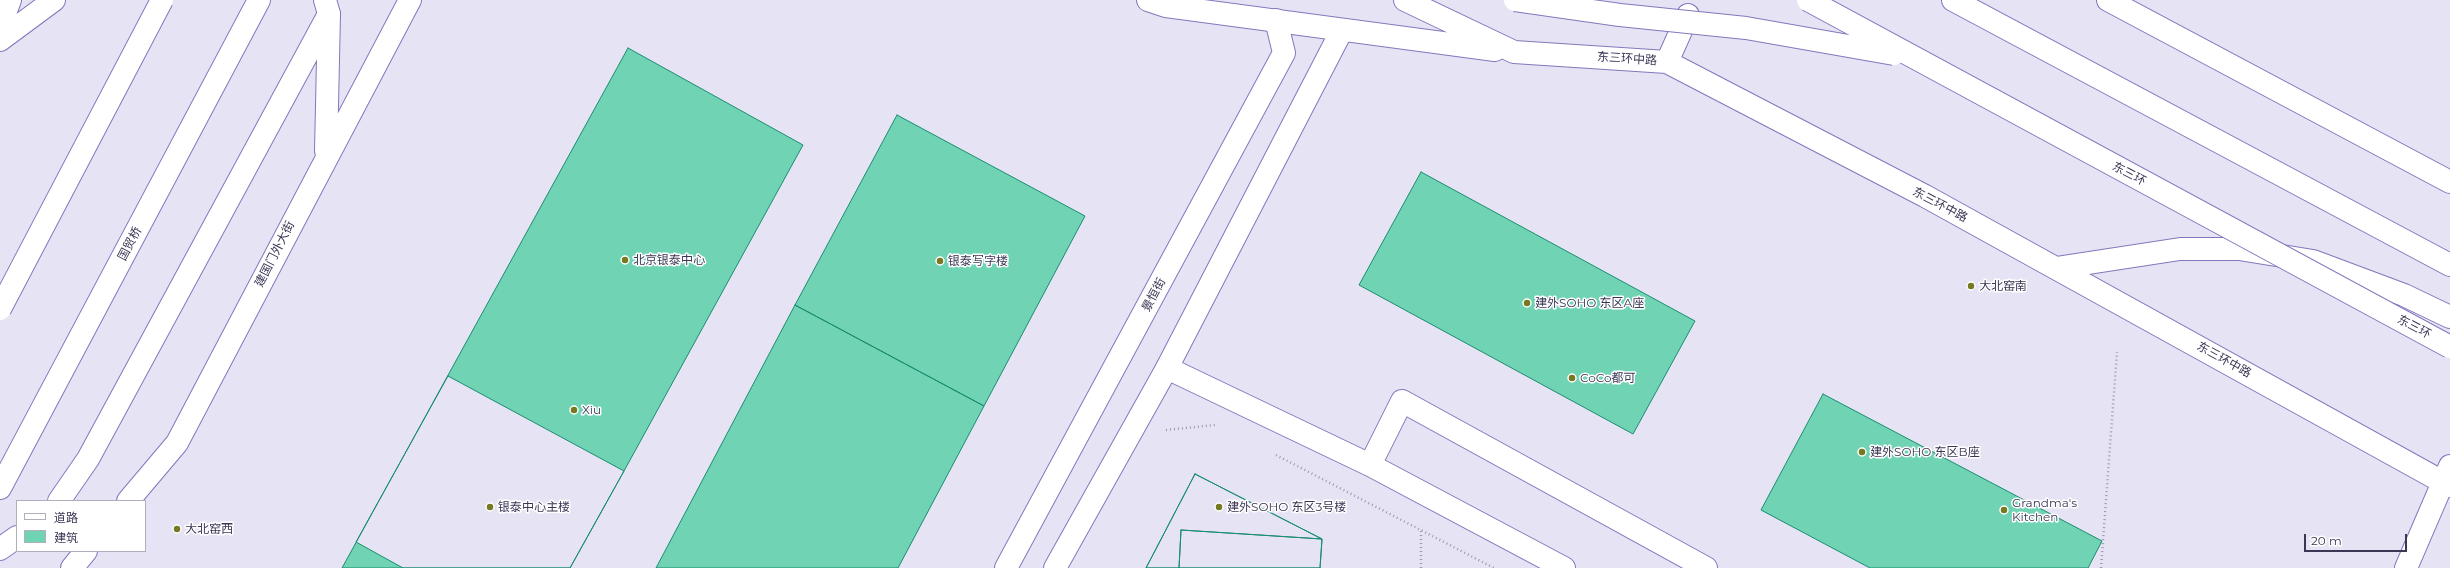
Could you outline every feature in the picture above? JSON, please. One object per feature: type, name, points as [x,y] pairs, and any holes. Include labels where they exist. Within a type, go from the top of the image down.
[{"type":"main road","points":[[0,27],[10,0]]},
{"type":"main road","points":[[0,40],[54,0]]},
{"type":"main road","points":[[0,309],[162,0]]},
{"type":"main road","name":"国贸桥","points":[[0,488],[259,0]]},
{"type":"main road","name":"建国门外大街","points":[[129,500],[177,443],[326,156],[410,0]]},
{"type":"main road","points":[[1148,0],[1166,6],[1514,52]]},
{"type":"main road","name":"东三环中路","points":[[1405,0],[1514,52],[1667,62],[1925,196],[2056,268],[2448,478]]},
{"type":"main road","points":[[1515,0],[1620,15],[1746,28],[1910,56]]},
{"type":"main road","name":"东三环","points":[[1808,0],[2450,347]]},
{"type":"main road","points":[[1953,0],[2450,265]]},
{"type":"main road","points":[[2108,0],[2450,182]]},
{"type":"main road","points":[[326,156],[330,5]]},
{"type":"main road","points":[[60,500],[88,459],[330,5]]},
{"type":"main road","points":[[1667,62],[1688,14]]},
{"type":"main road","name":"景恒街","points":[[1006,568],[1284,54],[1276,20]]},
{"type":"main road","points":[[1055,568],[1167,368],[1342,30]]},
{"type":"main road","points":[[2056,268],[2180,249],[2239,248],[2313,261],[2404,295],[2450,317]]},
{"type":"main road","points":[[1167,368],[1370,465],[1564,568]]},
{"type":"main road","points":[[1370,465],[1402,401],[1706,568]]},
{"type":"main road","points":[[2406,568],[2448,478]]},
{"type":"main road","points":[[0,549],[16,538]]},
{"type":"main road","points":[[72,568],[85,552]]},
{"type":"path","points":[[2101,568],[2117,352]]},
{"type":"path","points":[[1162,430],[1218,424]]},
{"type":"path","points":[[1274,454],[1494,568]]},
{"type":"path","points":[[1421,530],[1421,568]]},
{"type":"building","name":"北京银泰中心","points":[[628,48],[803,145],[624,471],[570,568],[342,568]]},
{"type":"building","name":"银泰写字楼","points":[[897,115],[1085,216],[984,406],[795,305]]},
{"type":"building","name":"建外SOHO 东区A座","points":[[1421,172],[1695,321],[1633,434],[1359,285]]},
{"type":"building","points":[[795,305],[984,406],[898,568],[656,568]]},
{"type":"building","name":"银泰中心主楼","points":[[448,376],[624,471],[570,568],[403,568],[356,542]]},
{"type":"building","name":"建外SOHO 东区B座","points":[[1823,394],[2102,541],[2088,568],[1870,568],[1761,510]]},
{"type":"building","name":"建外SOHO 东区3号楼","points":[[1195,474],[1322,539],[1320,568],[1146,568]]},
{"type":"building","points":[[1195,474],[1322,539],[1181,530],[1179,568],[1146,568]]},
{"type":"building","points":[[1181,530],[1322,539],[1320,568],[1179,568]]},
{"type":"place","name":"北京银泰中心","points":[[625,260]]},
{"type":"place","name":"银泰写字楼","points":[[940,261]]},
{"type":"place","name":"大北窑南","points":[[1971,286]]},
{"type":"place","name":"建外SOHO 东区A座","points":[[1527,303]]},
{"type":"place","name":"CoCo都可","points":[[1572,378]]},
{"type":"place","name":"Xiu","points":[[574,410]]},
{"type":"place","name":"建外SOHO 东区B座","points":[[1862,452]]},
{"type":"place","name":"银泰中心主楼","points":[[490,507]]},
{"type":"place","name":"建外SOHO 东区3号楼","points":[[1219,507]]},
{"type":"place","name":"Grandma's Kitchen","points":[[2004,510]]},
{"type":"place","name":"大北窑西","points":[[177,529]]}]
